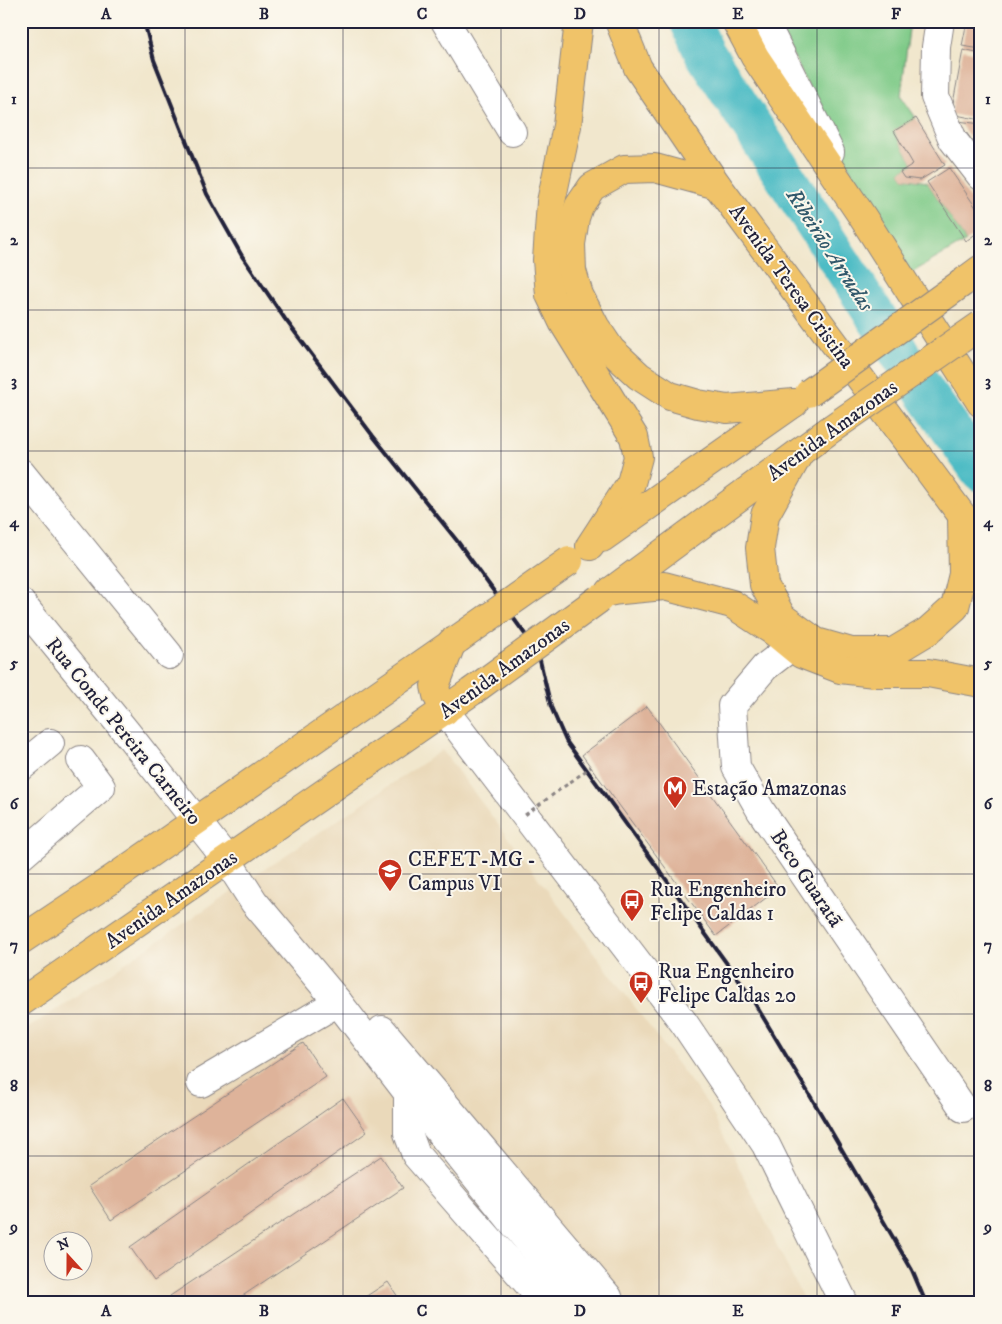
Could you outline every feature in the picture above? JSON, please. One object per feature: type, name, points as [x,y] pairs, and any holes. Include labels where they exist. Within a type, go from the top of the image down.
[{"type":"main road","points":[[579,21],[567,126],[552,202],[547,260],[550,294],[563,322],[634,437],[638,457],[631,484],[580,553]]},
{"type":"main road","name":"Avenida Teresa Cristina","points":[[619,21],[638,68],[717,185],[981,541]]},
{"type":"main road","points":[[736,21],[755,57],[862,216],[981,403]]},
{"type":"main road","points":[[717,185],[655,168],[624,169],[592,187],[579,206],[571,244],[572,271],[579,295],[595,326],[611,350],[638,376],[670,396],[698,404],[727,409],[802,398]]},
{"type":"main road","name":"Avenida Amazonas","points":[[21,940],[455,641],[802,398],[971,276]]},
{"type":"main road","name":"Avenida Amazonas","points":[[21,1002],[231,866],[831,429],[981,325]]},
{"type":"main road","points":[[800,452],[766,515],[760,548],[764,585],[782,617],[816,642],[850,652],[893,652],[928,631],[955,607],[963,574],[962,516]]},
{"type":"main road","points":[[605,595],[664,586],[732,604],[801,654],[840,669],[875,673],[928,673],[981,682]]},
{"type":"main road","points":[[445,711],[435,686],[455,641]]},
{"type":"street","points":[[445,21],[512,132]]},
{"type":"street","points":[[764,21],[862,216]]},
{"type":"street","points":[[940,21],[936,47],[935,97],[953,140],[981,176]]},
{"type":"street","points":[[21,473],[169,655]]},
{"type":"street","name":"Rua Conde Pereira Carneiro","points":[[21,603],[127,733],[231,866]]},
{"type":"street","name":"Beco Guaratã","points":[[791,646],[765,667],[732,706],[736,767],[762,812],[963,1108]]},
{"type":"street","points":[[445,711],[684,1023],[766,1145],[844,1303]]},
{"type":"street","points":[[21,767],[50,743]]},
{"type":"street","points":[[21,856],[101,787],[81,760]]},
{"type":"street","points":[[231,866],[254,902],[338,1002],[608,1297],[610,1303]]},
{"type":"street","points":[[231,866],[266,894],[416,1087],[578,1303]]},
{"type":"street","points":[[201,1082],[338,1002]]},
{"type":"street","points":[[416,1087],[408,1133],[416,1155],[545,1303]]},
{"type":"path","points":[[525,815],[591,767]]},
{"type":"shaded area","name":"CEFET-MG - Campus VI","points":[[442,750],[709,1106],[805,1303],[21,1303],[21,1033]]},
{"type":"green space","points":[[776,21],[910,21],[901,96],[916,118],[894,131],[913,164],[900,172],[904,178],[927,182],[966,241],[911,273],[868,205]]},
{"type":"building","points":[[967,21],[981,21],[981,49],[962,46]]},
{"type":"building","points":[[963,50],[981,54],[981,120],[951,114]]},
{"type":"building","points":[[916,118],[945,165],[920,180],[904,178],[900,172],[913,164],[894,131]]},
{"type":"building","points":[[958,121],[981,124],[981,153]]},
{"type":"building","points":[[949,168],[981,215],[981,230],[966,241],[927,182]]},
{"type":"building","points":[[647,706],[779,888],[716,936],[582,755]]},
{"type":"building","points":[[303,1043],[326,1077],[111,1220],[89,1186]]},
{"type":"building","points":[[343,1098],[367,1132],[154,1281],[130,1247]]},
{"type":"building","points":[[381,1156],[403,1188],[232,1303],[175,1303],[170,1296]]},
{"type":"building","points":[[388,1282],[402,1303],[356,1303]]},
{"type":"waterway","name":"Ribeirão Arrudas","points":[[690,21],[704,52],[926,394],[981,471]]},
{"type":"railway","points":[[144,21],[154,60],[207,194],[242,256],[285,319],[373,436],[458,542],[538,652],[551,707],[566,741],[751,997],[912,1270],[926,1303]]},
{"type":"place","name":"Estação Amazonas","points":[[675,809]]},
{"type":"place","name":"CEFET-MG - Campus VI","points":[[390,892]]},
{"type":"place","name":"Rua Engenheiro Felipe Caldas 1","points":[[632,922]]},
{"type":"place","name":"Rua Engenheiro Felipe Caldas 20","points":[[641,1004]]}]
